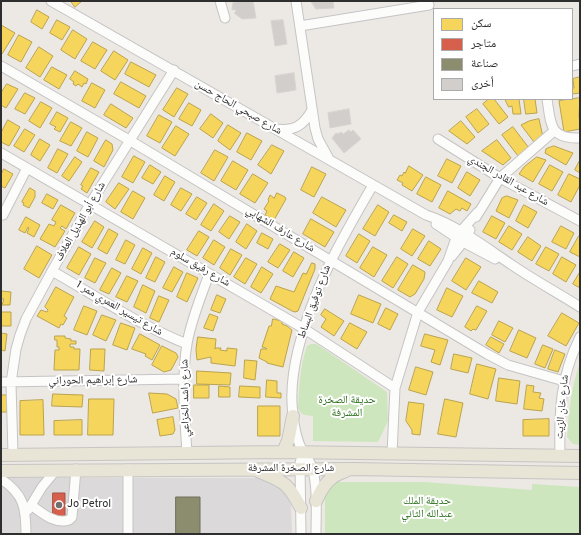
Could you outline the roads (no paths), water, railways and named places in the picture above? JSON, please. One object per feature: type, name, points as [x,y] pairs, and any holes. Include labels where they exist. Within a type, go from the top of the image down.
[{"type":"main road","points":[[283,452],[288,441],[293,416]]},
{"type":"main road","name":"شارع الصخرة المشرفة","points":[[7,455],[283,452],[580,456]]},
{"type":"main road","points":[[252,468],[284,482],[301,508]]},
{"type":"main road","name":"شارع الصخرة المشرفة","points":[[1,471],[252,468],[580,473]]},
{"type":"main road","points":[[316,501],[322,487],[329,479],[337,474],[354,469]]},
{"type":"street","name":"شارع صبحي الحاج حسن","points":[[51,1],[174,70],[273,129],[426,215],[435,218],[462,237],[512,265],[580,307]]},
{"type":"street","points":[[220,1],[225,18]]},
{"type":"street","points":[[296,1],[316,134],[321,146],[330,160]]},
{"type":"street","points":[[300,26],[428,5]]},
{"type":"street","name":"شارع عارف الشهابي","points":[[1,66],[130,140],[487,354],[508,365],[564,382]]},
{"type":"street","name":"شارع أبو الهذيل العلاف","points":[[7,455],[11,383],[20,335],[26,319],[90,204],[174,70]]},
{"type":"street","points":[[547,100],[554,131],[562,137],[571,139],[580,138]]},
{"type":"street","points":[[273,129],[287,130],[299,126],[304,122],[312,110]]},
{"type":"street","points":[[392,454],[395,388],[418,312],[462,237],[500,178],[554,131]]},
{"type":"street","name":"شارع عبد القادر الجندي","points":[[438,139],[500,178],[580,221]]},
{"type":"street","name":"شارع رفيق سلوم","points":[[1,153],[303,328],[395,388]]},
{"type":"street","points":[[3,215],[27,168]]},
{"type":"street","name":"شارع توفيق البساط","points":[[312,469],[303,453],[293,416],[291,400],[295,361],[303,328],[330,260],[373,185]]},
{"type":"street","name":"شارع تيسير العمري ممر 1","points":[[52,270],[139,321],[187,344]]},
{"type":"street","name":"شارع راشد الخزاعي","points":[[187,454],[184,380],[187,344],[194,315],[209,274]]},
{"type":"street","name":"شارع خان الزيت","points":[[560,456],[560,426],[564,382],[567,367],[580,337]]},
{"type":"street","name":"شارع إبراهيم الحوراني","points":[[1,382],[184,380]]},
{"type":"street","points":[[301,534],[300,469],[303,453]]},
{"type":"street","points":[[128,469],[128,534]]},
{"type":"street","points":[[312,469],[316,501],[316,534]]},
{"type":"street","points":[[26,534],[28,509],[42,487],[56,470]]},
{"type":"street","points":[[1,479],[16,491],[28,509],[57,520],[69,520],[72,517],[76,470]]},
{"type":"place","name":"Jo Petrol","points":[[59,505]]},
{"type":"park label","name":"حديقة الصخرة المشرفة","points":[[347,407]]},
{"type":"park label","name":"حديقة الملك عبدالله الثاني","points":[[427,508]]}]
